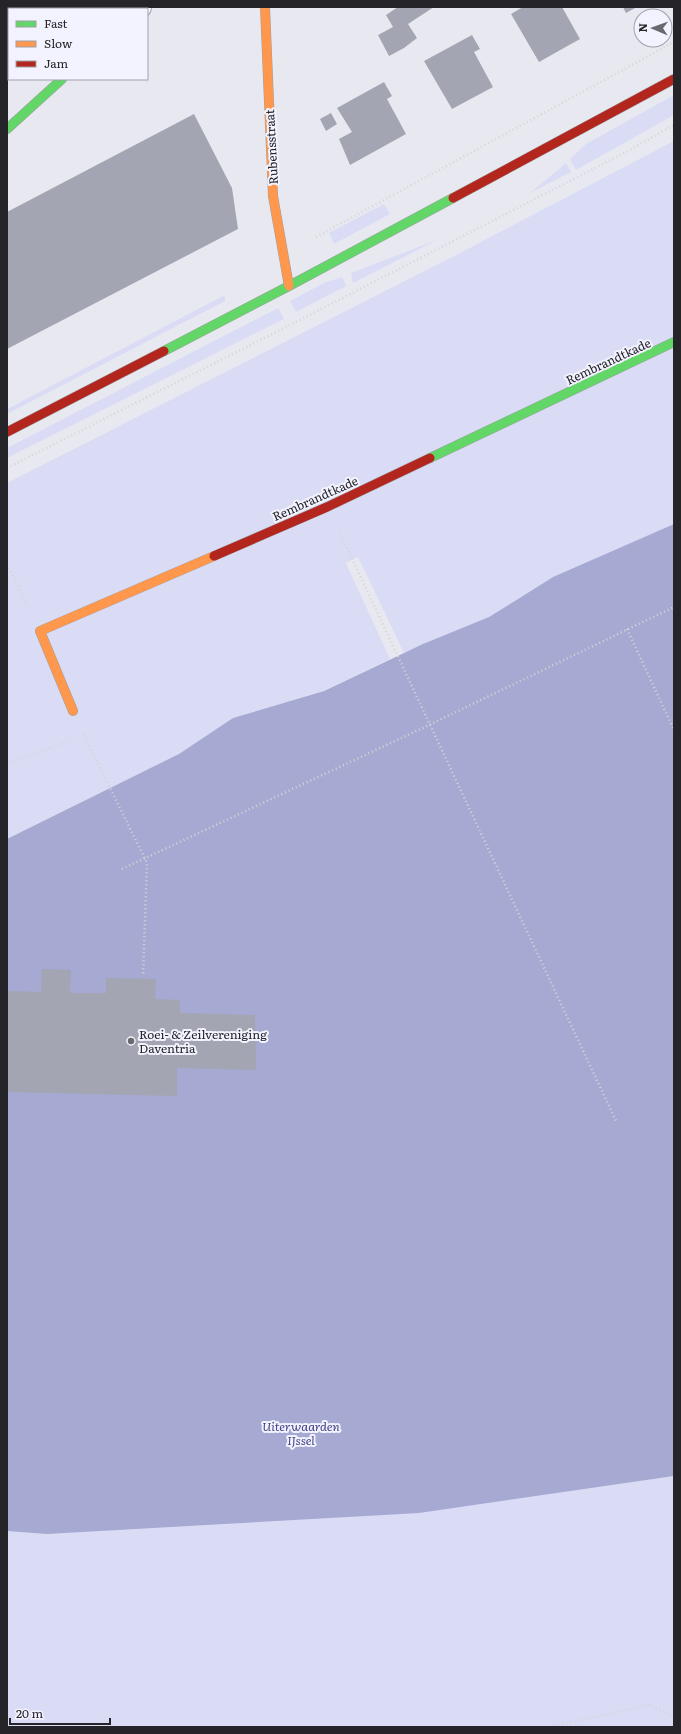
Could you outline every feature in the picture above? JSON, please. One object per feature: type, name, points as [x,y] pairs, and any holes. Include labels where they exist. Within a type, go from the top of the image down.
[{"type":"street","name":"Rubensstraat","points":[[265,7],[273,196],[289,286]]},
{"type":"street","points":[[7,432],[289,286],[674,79]]},
{"type":"street","points":[[7,129],[61,80]]},
{"type":"street","name":"Rembrandtkade","points":[[40,631],[327,507],[534,408],[653,354],[674,342]]},
{"type":"street","points":[[40,631],[73,711]]},
{"type":"path","points":[[7,468],[294,324],[674,126]]},
{"type":"path","points":[[327,507],[616,1121]]},
{"type":"path","points":[[7,564],[40,631]]},
{"type":"path","points":[[122,869],[429,725],[674,607]]},
{"type":"path","points":[[627,629],[674,730]]},
{"type":"path","points":[[79,736],[84,734],[147,863],[143,976]]},
{"type":"path","points":[[7,764],[74,739]]},
{"type":"path","points":[[551,1727],[648,1705],[674,1717]]},
{"type":"green space","points":[[674,95],[674,115],[576,170],[570,159],[586,144]]},
{"type":"green space","name":"Uiterwaarden IJssel","points":[[674,141],[674,524],[553,577],[489,617],[404,653],[358,557],[346,563],[390,659],[323,691],[233,718],[631,1482],[674,1476],[674,1727],[7,1727],[7,483],[458,254]]},
{"type":"green space","points":[[566,163],[571,172],[530,193]]},
{"type":"green space","points":[[384,204],[390,214],[334,244],[329,233]]},
{"type":"green space","points":[[437,240],[353,283],[351,273]]},
{"type":"green space","points":[[342,277],[346,286],[296,312],[290,301],[324,283]]},
{"type":"green space","points":[[223,296],[225,297],[225,301],[7,414],[7,409]]},
{"type":"green space","points":[[278,308],[284,319],[7,458],[7,448]]},
{"type":"water","points":[[674,524],[674,1476],[419,1513],[47,1534],[7,1531],[7,839],[179,754],[233,718],[324,691],[423,644],[489,617],[553,577]]},
{"type":"building","points":[[7,7],[25,7],[26,8],[8,8],[7,59]]},
{"type":"building","points":[[398,7],[434,7],[408,24],[417,38],[404,48],[389,56],[378,35],[393,27],[386,15]]},
{"type":"building","points":[[523,7],[562,7],[580,39],[539,62],[511,14]]},
{"type":"building","points":[[623,7],[637,7],[633,8],[626,13]]},
{"type":"building","points":[[472,35],[480,49],[474,52],[493,87],[452,109],[424,61]]},
{"type":"building","points":[[384,82],[392,96],[387,99],[406,134],[350,165],[339,139],[352,132],[337,108]]},
{"type":"building","points":[[331,113],[337,124],[326,131],[320,119]]},
{"type":"building","points":[[194,114],[232,188],[238,229],[7,349],[7,212]]},
{"type":"building","name":"Roei- & Zeilvereniging Daventria","points":[[42,969],[71,970],[70,993],[106,993],[106,978],[156,979],[155,999],[180,1000],[180,1013],[255,1015],[256,1070],[177,1068],[177,1096],[7,1092],[7,991],[41,992]]},
{"type":"traffic: fast","points":[[7,129],[61,80]]},
{"type":"traffic: fast","points":[[164,351],[453,198]]},
{"type":"traffic: fast","points":[[430,458],[674,342]]},
{"type":"traffic: slow","points":[[265,7],[273,196],[289,286]]},
{"type":"traffic: slow","points":[[73,711],[40,631],[214,556]]},
{"type":"traffic: jam","points":[[453,198],[674,79]]},
{"type":"traffic: jam","points":[[7,432],[164,351]]},
{"type":"traffic: jam","points":[[214,556],[327,507],[430,458]]},
{"type":"place","name":"Roei- & Zeilvereniging Daventria","points":[[131,1041]]}]
